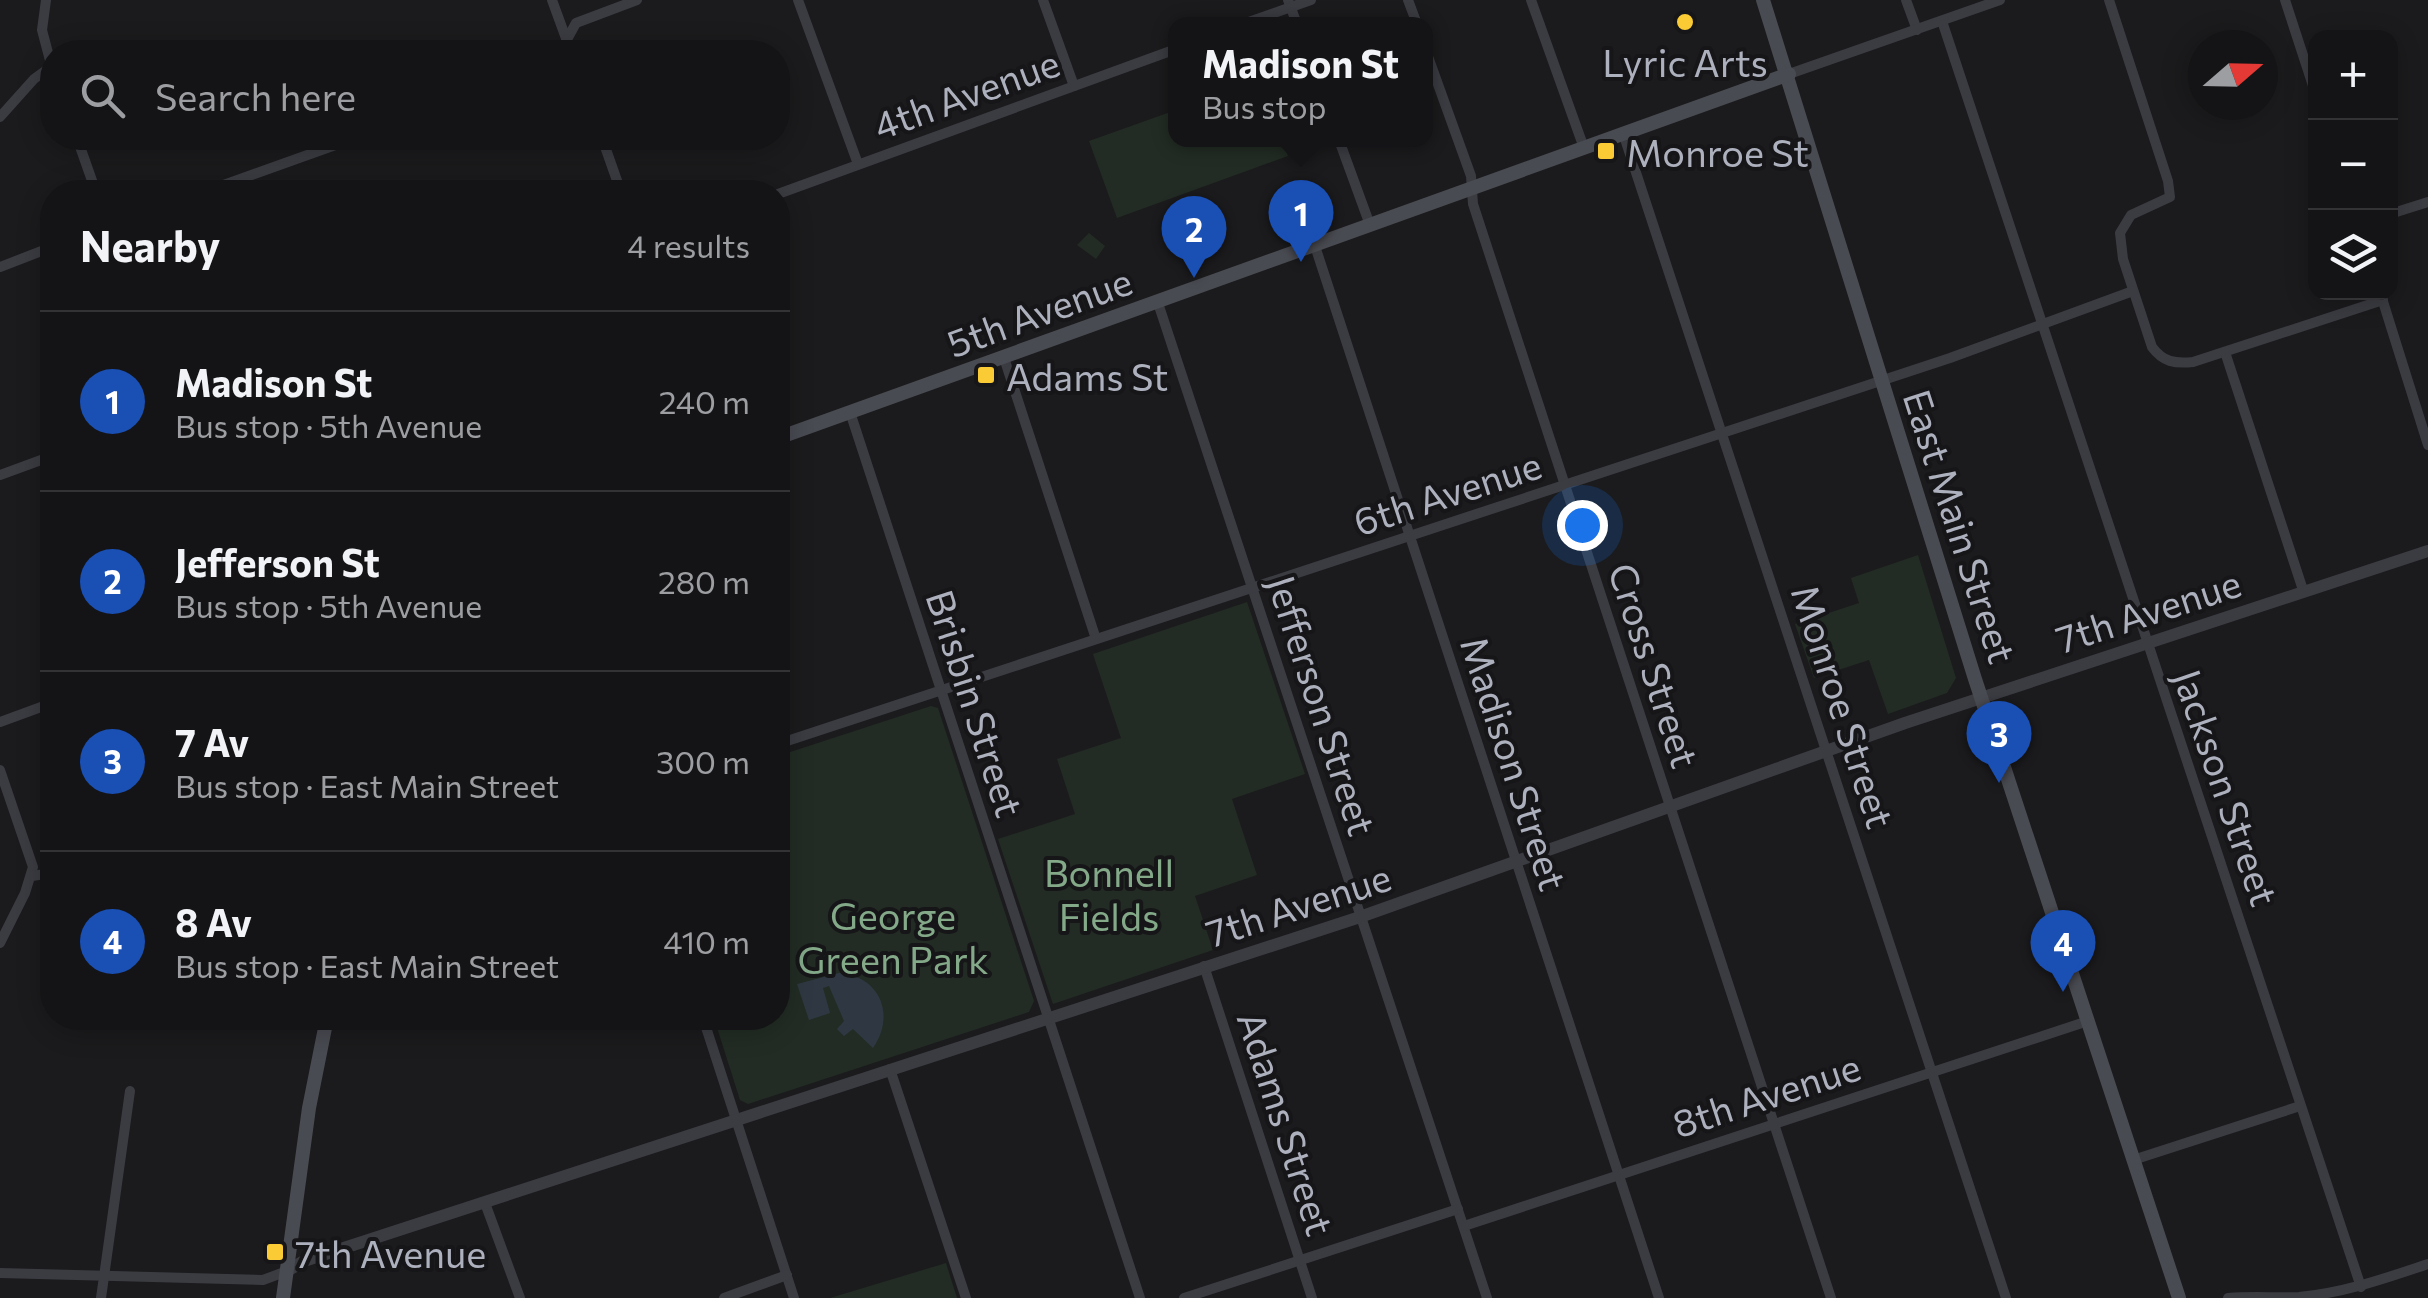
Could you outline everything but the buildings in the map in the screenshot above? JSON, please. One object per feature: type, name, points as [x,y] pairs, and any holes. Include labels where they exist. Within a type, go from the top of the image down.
[{"type":"main road","name":"East Main Street","points":[[1763,0],[1981,697],[2179,1298]]},
{"type":"main road","name":"5th Avenue","points":[[790,434],[1789,74]]},
{"type":"main road","points":[[283,1298],[309,1108],[325,1030]]},
{"type":"street","points":[[45,40],[42,30],[46,0]]},
{"type":"street","points":[[552,0],[566,40]]},
{"type":"street","points":[[566,40],[576,23],[638,0]]},
{"type":"street","points":[[798,0],[858,164]]},
{"type":"street","points":[[1042,0],[1074,86]]},
{"type":"street","points":[[1259,17],[1311,0]]},
{"type":"street","points":[[1531,0],[1584,148]]},
{"type":"street","points":[[1906,0],[1917,30]]},
{"type":"street","name":"5th Avenue","points":[[1789,74],[2000,0]]},
{"type":"street","points":[[2109,0],[2170,197],[2131,215],[2124,224],[2120,244],[2152,347],[2167,361],[2193,362],[2370,300]]},
{"type":"street","points":[[2285,0],[2308,70]]},
{"type":"street","name":"Jackson Street","points":[[1942,21],[2361,1286]]},
{"type":"street","name":"4th Avenue","points":[[790,190],[1168,51]]},
{"type":"street","name":"Cross Street","points":[[1433,70],[1470,173],[1473,204],[1831,1298]]},
{"type":"street","points":[[0,116],[40,76]]},
{"type":"street","name":"Monroe Street","points":[[1624,133],[2006,1298]]},
{"type":"street","points":[[1342,147],[1370,225]]},
{"type":"street","points":[[80,150],[92,180]]},
{"type":"street","points":[[238,180],[321,150]]},
{"type":"street","points":[[606,150],[617,180]]},
{"type":"street","points":[[2398,211],[2428,202]]},
{"type":"street","name":"Madison Street","points":[[1314,246],[1660,1298]]},
{"type":"street","points":[[0,267],[40,252]]},
{"type":"street","name":"6th Avenue","points":[[790,740],[2044,326],[2133,292]]},
{"type":"street","points":[[2382,300],[2428,445]]},
{"type":"street","name":"Jefferson Street","points":[[1158,302],[1486,1298]]},
{"type":"street","points":[[2225,352],[2303,590]]},
{"type":"street","points":[[1004,358],[1096,639]]},
{"type":"street","name":"Brisbin Street","points":[[850,412],[1140,1298]]},
{"type":"street","points":[[0,475],[40,460]]},
{"type":"street","name":"7th Avenue","points":[[0,1273],[262,1280],[287,1272],[304,1261],[1360,917],[1981,697],[2428,551]]},
{"type":"street","points":[[0,722],[40,707]]},
{"type":"street","points":[[0,770],[33,862],[32,876],[0,943]]},
{"type":"street","points":[[32,876],[40,875]]},
{"type":"street","name":"Adams Street","points":[[1204,966],[1312,1298]]},
{"type":"street","name":"8th Avenue","points":[[1464,1226],[2088,1021]]},
{"type":"street","points":[[707,1030],[794,1298]]},
{"type":"street","points":[[890,1069],[966,1298]]},
{"type":"street","points":[[101,1298],[130,1091]]},
{"type":"street","points":[[2133,1160],[2300,1106]]},
{"type":"street","points":[[484,1203],[520,1298]]},
{"type":"street","points":[[1184,1298],[1458,1209]]},
{"type":"street","points":[[2228,1298],[2297,1298],[2361,1286],[2428,1264]]},
{"type":"street","points":[[724,1298],[786,1275]]},
{"type":"green space","points":[[1168,113],[1168,147],[1284,147],[1288,156],[1117,218],[1089,141]]},
{"type":"green space","points":[[1089,233],[1105,246],[1096,259],[1077,245]]},
{"type":"green space","points":[[1918,555],[1956,678],[1947,693],[1888,714],[1869,660],[1814,678],[1795,624],[1859,603],[1851,578]]},
{"type":"green space","name":"Bonnell Fields","points":[[1247,602],[1305,774],[1232,799],[1257,875],[1195,896],[1213,950],[1053,1004],[998,839],[1075,814],[1057,759],[1121,738],[1093,654]]},
{"type":"green space","name":"George Green Park","points":[[931,706],[938,708],[1034,1001],[1029,1012],[748,1104],[740,1100],[718,1030],[790,1030],[790,752]]},
{"type":"green space","points":[[946,1263],[957,1298],[830,1298]]},
{"type":"shaded area","points":[[839,973],[865,981],[880,999],[883,1023],[873,1048],[853,1029],[844,1036],[837,1029],[844,1021],[829,986],[823,988],[830,1013],[809,1020],[797,984]]},
{"type":"place","name":"Lyric Arts","points":[[1685,22]]},
{"type":"place","name":"Monroe St","points":[[1606,151]]},
{"type":"place","name":"Madison St","points":[[1301,262]]},
{"type":"place","name":"Jefferson St","points":[[1194,278]]},
{"type":"place","name":"Adams St","points":[[986,375]]},
{"type":"place","name":"7 Av","points":[[1999,783]]},
{"type":"place","name":"8 Av","points":[[2063,992]]},
{"type":"place","name":"7th Avenue","points":[[275,1252]]}]
